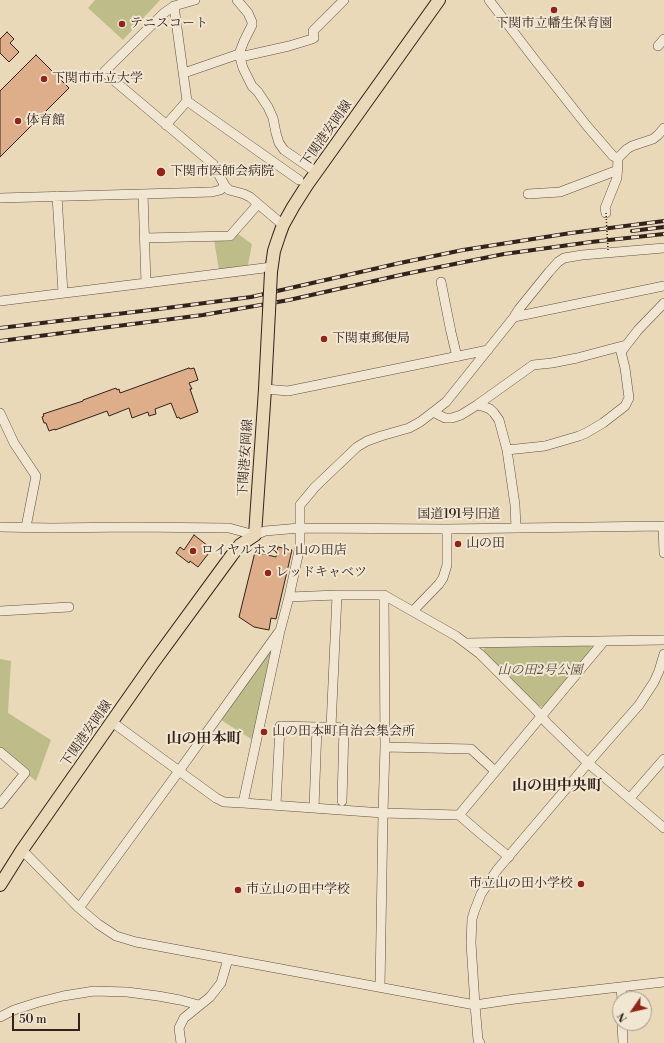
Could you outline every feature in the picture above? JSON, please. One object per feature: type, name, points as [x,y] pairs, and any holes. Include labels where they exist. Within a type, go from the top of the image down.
[{"type":"main road","name":"下関港安岡線","points":[[0,885],[22,850],[153,663],[232,555],[240,545],[255,535],[274,251],[283,225],[316,172],[439,0]]},
{"type":"street","points":[[195,0],[174,6],[164,13],[104,72],[213,164],[225,186],[229,190],[250,197],[283,225]]},
{"type":"street","points":[[237,0],[248,13],[252,22],[239,55],[248,80],[268,107],[273,118],[279,143],[284,150],[316,172]]},
{"type":"street","points":[[184,73],[239,55],[289,46],[312,39],[314,38],[313,31],[344,0]]},
{"type":"street","points":[[489,0],[587,126],[613,156],[618,158]]},
{"type":"street","points":[[174,6],[188,101],[299,180]]},
{"type":"street","points":[[166,125],[188,101]]},
{"type":"street","points":[[606,213],[605,208],[617,178],[618,158],[627,149],[653,139],[664,128]]},
{"type":"street","points":[[528,194],[560,192],[618,170]]},
{"type":"street","points":[[0,198],[212,192],[220,190],[225,186]]},
{"type":"street","points":[[143,194],[146,283]]},
{"type":"street","points":[[56,196],[64,293]]},
{"type":"street","points":[[145,238],[230,236],[258,204]]},
{"type":"street","points":[[243,803],[300,546],[300,505],[315,487],[357,447],[367,441],[409,428],[420,422],[446,402],[548,272],[558,262],[564,258],[608,251],[664,248]]},
{"type":"street","points":[[0,301],[146,283],[272,270]]},
{"type":"street","points":[[441,282],[457,357]]},
{"type":"street","points":[[514,317],[664,286]]},
{"type":"street","points":[[507,450],[545,446],[579,436],[603,423],[625,406],[629,398],[621,352],[648,318],[664,303]]},
{"type":"street","points":[[433,412],[445,418],[461,415],[532,365],[577,358],[626,345]]},
{"type":"street","points":[[265,389],[288,391],[488,350]]},
{"type":"street","points":[[477,405],[485,407],[494,413],[499,420],[507,450],[515,505],[516,528]]},
{"type":"street","points":[[0,413],[14,443],[36,476],[26,527]]},
{"type":"street","points":[[664,526],[664,553]]},
{"type":"street","name":"国道191号旧道","points":[[255,535],[265,531],[300,528],[447,529],[664,526]]},
{"type":"street","points":[[0,527],[229,528],[255,535]]},
{"type":"street","points":[[413,611],[439,584],[445,574],[447,565],[447,529]]},
{"type":"street","points":[[331,727],[338,595]]},
{"type":"street","points":[[289,597],[384,595],[466,643],[480,654],[588,763],[664,828]]},
{"type":"street","points":[[380,987],[385,747],[384,595]]},
{"type":"street","points":[[0,611],[69,607]]},
{"type":"street","points":[[79,908],[280,631]]},
{"type":"street","points":[[466,643],[664,640]]},
{"type":"street","points":[[459,815],[604,641]]},
{"type":"street","points":[[480,1043],[478,1040],[475,1005],[471,930],[474,912],[481,894],[509,857],[588,763],[620,728],[643,699],[656,676],[664,654]]},
{"type":"street","points":[[112,722],[216,798],[224,802],[383,814],[459,815],[509,857]]},
{"type":"street","points":[[276,805],[280,726],[344,728],[342,801]]},
{"type":"street","points":[[314,808],[317,726]]},
{"type":"street","points":[[385,747],[471,748],[496,771]]},
{"type":"street","points":[[0,752],[25,773],[0,804]]},
{"type":"street","points":[[630,798],[664,759]]},
{"type":"street","points":[[22,850],[79,908],[98,924],[116,936],[136,942],[475,1005],[664,982]]},
{"type":"street","points":[[181,1043],[179,1028],[184,1018],[210,997],[221,983],[228,959]]},
{"type":"street","points":[[0,1018],[14,1010],[39,1002],[94,991],[127,992],[158,996],[199,1005]]},
{"type":"street","points":[[622,1031],[622,1043]]},
{"type":"path","points":[[606,213],[608,251]]},
{"type":"green space","name":"テニスコート","points":[[95,0],[160,0],[123,40],[88,8]]},
{"type":"green space","points":[[238,234],[252,244],[248,265],[219,270],[214,240],[230,239]]},
{"type":"green space","name":"山の田2号公園","points":[[590,645],[593,649],[544,707],[538,706],[483,651],[485,646]]},
{"type":"green space","points":[[270,652],[271,653],[253,740],[221,720]]},
{"type":"green space","points":[[0,659],[11,661],[8,713],[51,740],[36,781],[0,752]]},
{"type":"building","points":[[7,32],[14,39],[10,43],[19,52],[9,62],[0,53],[0,39]]},
{"type":"building","name":"体育館","points":[[36,55],[69,88],[0,157],[0,91]]},
{"type":"building","points":[[189,368],[194,368],[198,380],[189,383],[198,412],[180,419],[179,417],[177,418],[171,403],[155,409],[156,414],[149,416],[148,412],[132,418],[129,408],[109,416],[107,411],[55,430],[49,431],[46,423],[44,423],[42,417],[44,416],[43,414],[116,388],[117,390],[119,389],[120,393]]},
{"type":"building","name":"ロイヤルホスト 山の田店","points":[[194,535],[212,549],[198,567],[190,561],[189,563],[176,553],[180,547],[184,550]]},
{"type":"building","name":"レッドキャベツ","points":[[278,547],[292,550],[276,619],[271,618],[269,630],[254,627],[239,617],[255,552],[276,557]]},
{"type":"railway","points":[[0,328],[251,297],[463,250],[571,233],[664,221]]},
{"type":"railway","points":[[632,231],[664,227]]},
{"type":"railway","points":[[0,341],[203,315],[289,300],[504,254],[664,234]]},
{"type":"place","name":"下関市立幡生保育園","points":[[554,10]]},
{"type":"place","name":"テニスコート","points":[[122,24]]},
{"type":"place","name":"下関市市立大学","points":[[44,79]]},
{"type":"place","name":"体育館","points":[[18,121]]},
{"type":"place","name":"下関市医師会病院","points":[[161,172]]},
{"type":"place","name":"下関東郵便局","points":[[324,339]]},
{"type":"place","name":"山の田","points":[[458,544]]},
{"type":"place","name":"ロイヤルホスト 山の田店","points":[[193,551]]},
{"type":"place","name":"レッドキャベツ","points":[[268,573]]},
{"type":"place","name":"山の田本町自治会集会所","points":[[264,732]]},
{"type":"place","name":"市立山の田小学校","points":[[581,884]]},
{"type":"place","name":"市立山の田中学校","points":[[238,890]]},
{"type":"district","name":"山の田本町","points":[[204,739]]},
{"type":"district","name":"山の田中央町","points":[[557,786]]}]
